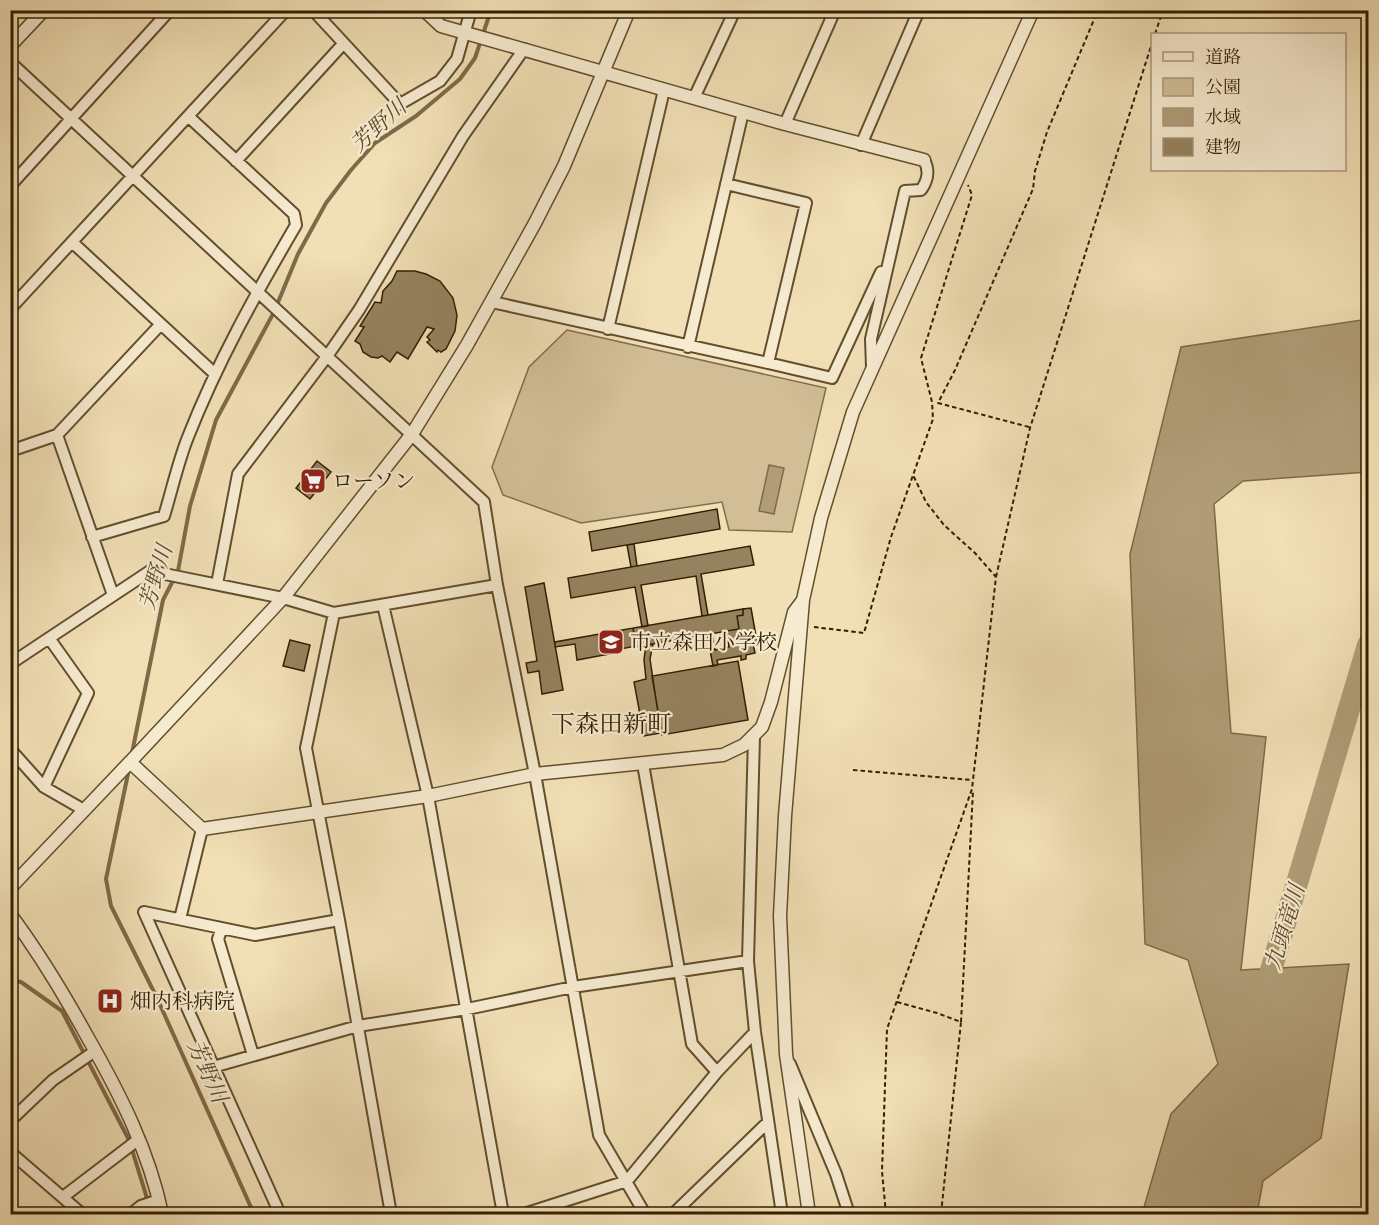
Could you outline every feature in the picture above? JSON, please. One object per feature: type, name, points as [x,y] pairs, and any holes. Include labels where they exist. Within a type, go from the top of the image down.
[{"type":"street","points":[[10,46],[44,10]]},
{"type":"street","points":[[10,186],[170,10]]},
{"type":"street","points":[[10,309],[286,10]]},
{"type":"street","points":[[313,10],[400,104],[440,81],[458,59],[470,34],[471,10]]},
{"type":"street","points":[[424,10],[441,26],[785,124],[924,160],[927,166],[927,180],[921,190],[905,191],[871,339],[872,367]]},
{"type":"street","points":[[10,888],[283,598],[411,434],[492,302],[564,166],[629,10]]},
{"type":"street","points":[[694,98],[735,10]]},
{"type":"street","points":[[785,124],[835,10]]},
{"type":"street","points":[[861,145],[919,10]]},
{"type":"street","points":[[809,1215],[786,1054],[780,916],[785,816],[803,600],[821,518],[853,412],[1032,10]]},
{"type":"street","points":[[236,161],[343,44]]},
{"type":"street","points":[[217,584],[238,474],[359,310],[463,136],[524,50]]},
{"type":"street","points":[[10,62],[484,502],[599,1135],[645,1215]]},
{"type":"street","points":[[608,328],[664,90]]},
{"type":"street","points":[[688,347],[743,112]]},
{"type":"street","points":[[92,537],[164,516],[187,439],[215,374],[240,322],[296,225],[294,214],[189,117]]},
{"type":"street","points":[[726,184],[806,203],[768,363]]},
{"type":"street","points":[[72,242],[215,374]]},
{"type":"street","points":[[492,302],[832,378],[892,248]]},
{"type":"street","points":[[10,451],[57,435],[160,325]]},
{"type":"street","points":[[57,435],[113,595]]},
{"type":"street","points":[[10,664],[150,572],[283,598],[334,613],[498,585]]},
{"type":"street","points":[[202,829],[428,796],[535,774],[723,755],[744,745],[762,727],[771,702],[794,612],[803,600]]},
{"type":"street","points":[[382,605],[428,796],[503,1215]]},
{"type":"street","points":[[334,613],[306,748],[391,1215]]},
{"type":"street","points":[[44,787],[88,693],[49,638]]},
{"type":"street","points":[[754,737],[748,961],[767,1123],[782,1215]]},
{"type":"street","points":[[10,749],[44,787],[84,810]]},
{"type":"street","points":[[130,762],[202,829]]},
{"type":"street","points":[[643,764],[692,1044],[717,1072]]},
{"type":"street","points":[[180,919],[202,829]]},
{"type":"street","points":[[280,1215],[144,912],[255,935],[339,920]]},
{"type":"street","points":[[10,914],[69,1004],[95,1051],[139,1139],[155,1181],[162,1215]]},
{"type":"street","points":[[222,928],[218,939],[253,1055]]},
{"type":"street","points":[[213,1067],[358,1026],[467,1009],[573,987],[748,961]]},
{"type":"street","points":[[524,1215],[627,1181],[717,1072],[755,1032]]},
{"type":"street","points":[[10,1121],[52,1080],[95,1051]]},
{"type":"street","points":[[786,1054],[836,1174],[849,1215]]},
{"type":"street","points":[[673,1215],[767,1123]]},
{"type":"street","points":[[63,1197],[139,1139]]},
{"type":"street","points":[[10,1152],[82,1215]]},
{"type":"street","points":[[131,1215],[141,1206],[159,1200]]},
{"type":"path","points":[[1030,428],[938,403],[955,370],[1033,189],[1035,171],[1047,132],[1098,10]]},
{"type":"path","points":[[1155,33],[1163,10]]},
{"type":"path","points":[[941,1215],[961,1022],[973,780],[996,577],[1030,428],[1151,46]]},
{"type":"path","points":[[801,625],[864,633],[891,537],[933,419],[932,402],[921,358],[972,195],[962,168]]},
{"type":"path","points":[[913,475],[926,502],[944,525],[975,553],[996,577]]},
{"type":"path","points":[[853,770],[973,780]]},
{"type":"path","points":[[886,1215],[882,1171],[887,1029],[953,847],[973,780]]},
{"type":"path","points":[[897,1002],[961,1022]]},
{"type":"green space","points":[[567,330],[826,388],[792,532],[729,530],[722,502],[581,523],[503,495],[492,467],[529,367]]},
{"type":"water","points":[[1368,319],[1368,472],[1243,481],[1214,504],[1231,733],[1266,737],[1241,970],[1349,964],[1321,1138],[1263,1181],[1257,1214],[1142,1214],[1171,1114],[1218,1064],[1188,960],[1145,944],[1130,554],[1181,347]]},
{"type":"water","points":[[769,465],[784,468],[774,514],[759,511]]},
{"type":"building","points":[[397,271],[415,271],[426,274],[440,281],[453,298],[457,315],[455,331],[446,349],[441,352],[438,350],[437,352],[427,342],[430,340],[427,337],[434,329],[427,327],[408,359],[397,352],[390,362],[382,356],[371,357],[363,352],[360,344],[355,341],[364,327],[360,326],[375,302],[381,303],[383,291]]},
{"type":"building","points":[[317,461],[331,472],[310,499],[296,488]]},
{"type":"building","points":[[717,509],[720,529],[592,551],[589,532]]},
{"type":"building","points":[[634,544],[637,566],[631,567],[627,545]]},
{"type":"building","points":[[750,546],[754,565],[701,574],[708,615],[702,616],[696,576],[641,585],[648,626],[642,627],[635,587],[571,598],[568,578]]},
{"type":"building","points":[[544,583],[563,690],[542,694],[539,671],[528,673],[526,663],[537,661],[525,587]]},
{"type":"building","points":[[751,608],[757,642],[753,643],[755,653],[746,655],[746,659],[741,660],[741,656],[717,660],[718,665],[713,666],[707,634],[712,633],[715,650],[729,647],[726,631],[739,629],[737,616],[743,615],[743,609]]},
{"type":"building","points":[[743,609],[743,615],[737,616],[739,629],[636,647],[633,628]]},
{"type":"building","points":[[633,628],[636,646],[615,650],[615,653],[577,660],[575,644],[555,647],[555,642]]},
{"type":"building","points":[[290,640],[310,645],[304,671],[283,666]]},
{"type":"building","points":[[653,644],[650,659],[661,733],[644,736],[634,682],[646,679],[644,660],[646,645]]},
{"type":"building","points":[[738,661],[748,720],[662,735],[652,676]]},
{"type":"waterway","name":"芳野川","points":[[132,753],[163,600],[178,571],[190,506],[216,420],[274,312],[298,254],[326,203],[375,143],[416,116],[460,79],[475,58],[491,10]]},
{"type":"waterway","name":"九頭竜川","points":[[1263,997],[1368,645]]},
{"type":"waterway","name":"芳野川","points":[[129,769],[106,879],[111,906],[157,998],[254,1214]]},
{"type":"waterway","points":[[10,980],[21,982],[62,1011],[129,1140],[150,1214]]},
{"type":"place","name":"ローソン","points":[[313,481]]},
{"type":"place","name":"市立森田小学校","points":[[611,642]]},
{"type":"place","name":"畑内科病院","points":[[110,1001]]},
{"type":"district","name":"下森田新町","points":[[611,724]]}]
